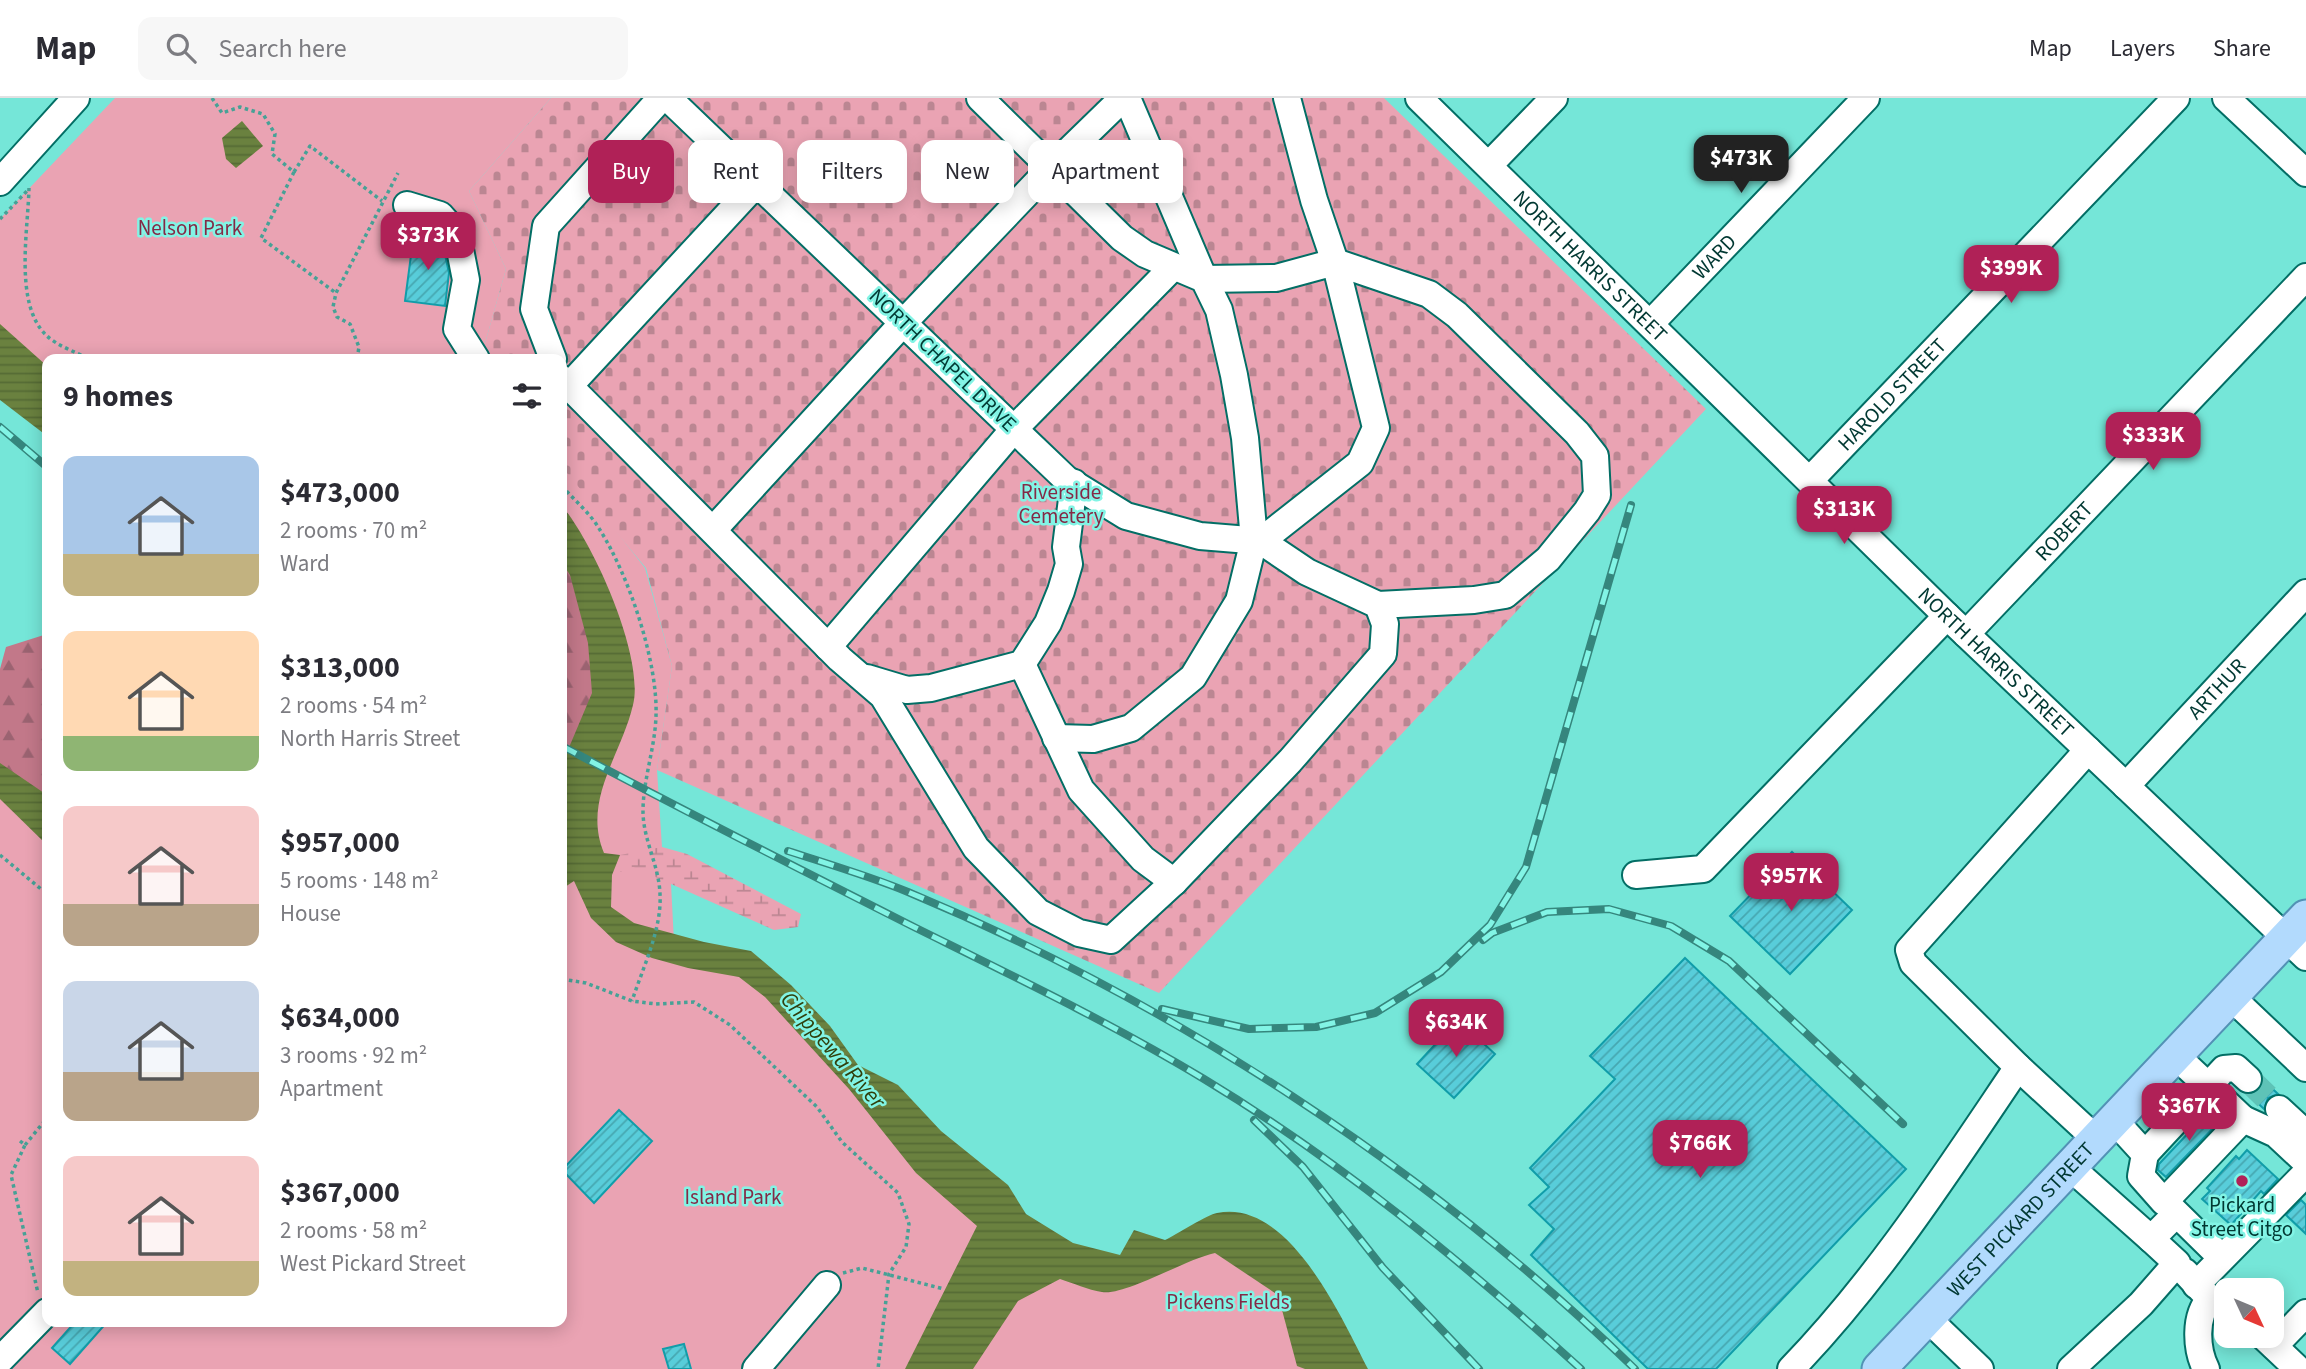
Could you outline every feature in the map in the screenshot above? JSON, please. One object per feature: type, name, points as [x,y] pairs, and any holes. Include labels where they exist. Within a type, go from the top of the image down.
[{"type":"main road","name":"WEST PICKARD STREET","points":[[1879,1369],[2231,997],[2299,937]]},
{"type":"street","points":[[0,182],[76,98]]},
{"type":"street","points":[[551,354],[534,309],[546,226],[661,98]]},
{"type":"street","name":"NORTH CHAPEL DRIVE","points":[[668,98],[712,140]]},
{"type":"street","points":[[980,98],[1028,145]]},
{"type":"street","points":[[1056,738],[1093,739],[1131,728],[1193,677],[1239,601],[1257,540],[1245,438],[1219,310],[1125,98],[1081,140]]},
{"type":"street","points":[[1257,540],[1360,463],[1376,428],[1335,262],[1314,200],[1287,98]]},
{"type":"street","name":"NORTH HARRIS STREET","points":[[1419,98],[1811,479],[1966,634],[2126,786],[2299,937]]},
{"type":"street","points":[[1489,165],[1554,98]]},
{"type":"street","name":"WARD","points":[[1650,324],[1866,98]]},
{"type":"street","name":"HAROLD STREET","points":[[1811,479],[2176,98]]},
{"type":"street","points":[[2227,98],[2306,173]]},
{"type":"street","points":[[713,530],[903,323],[1028,192]]},
{"type":"street","points":[[567,381],[738,203]]},
{"type":"street","name":"NORTH CHAPEL DRIVE","points":[[778,203],[1074,483],[1126,516],[1200,536],[1257,540]]},
{"type":"street","points":[[1086,203],[1122,238],[1172,268],[1204,279],[1276,278],[1335,262],[1429,294],[1457,315],[1577,433],[1595,456],[1597,495],[1587,511],[1548,559],[1506,595],[1474,600],[1378,605],[1307,572],[1257,540]]},
{"type":"street","points":[[394,205],[440,215],[457,234],[466,280],[457,329],[473,354]]},
{"type":"street","points":[[828,647],[1014,429],[1172,268]]},
{"type":"street","name":"ROBERT","points":[[1966,634],[2306,277]]},
{"type":"street","points":[[567,385],[828,647],[883,696],[976,848],[1038,912],[1079,933],[1111,940],[1174,882],[1290,761],[1383,654],[1385,624],[1378,605]]},
{"type":"street","points":[[858,675],[907,690],[931,688],[1021,664],[1048,623],[1069,564],[1066,547],[1074,483]]},
{"type":"street","name":"ARTHUR","points":[[2126,786],[2306,593]]},
{"type":"street","points":[[1636,875],[1703,869],[1947,615]]},
{"type":"street","points":[[1021,664],[1072,775],[1105,820],[1143,859],[1174,882]]},
{"type":"street","points":[[2088,750],[1909,950],[1913,963],[2018,1067],[2144,1154]]},
{"type":"street","points":[[2231,997],[2306,1068]]},
{"type":"street","points":[[2175,1055],[2243,1119],[2276,1134],[2306,1162]]},
{"type":"street","points":[[1803,1365],[1905,1232],[2018,1067]]},
{"type":"street","points":[[2222,1258],[2141,1176],[2144,1154],[2224,1069],[2236,1068],[2248,1079]]},
{"type":"street","points":[[2279,1109],[2306,1134]]},
{"type":"street","points":[[2151,1240],[2170,1208],[2243,1119]]},
{"type":"street","points":[[2070,1167],[2211,1296]]},
{"type":"street","points":[[2206,1369],[2198,1352],[2202,1308],[2211,1296],[2222,1258],[2306,1173]]},
{"type":"street","points":[[2071,1369],[2141,1304],[2177,1263]]},
{"type":"street","points":[[756,1369],[827,1285]]},
{"type":"street","points":[[0,1360],[42,1309]]},
{"type":"street","points":[[2284,1329],[2306,1313]]},
{"type":"street","points":[[1927,1318],[1980,1369]]},
{"type":"street","points":[[2276,1348],[2298,1369]]},
{"type":"path","points":[[212,98],[222,113],[240,107],[263,114],[275,134],[272,154],[294,172]]},
{"type":"path","points":[[337,293],[261,238],[310,146],[394,205]]},
{"type":"path","points":[[358,354],[359,347],[350,324],[337,317],[333,307],[337,293],[394,205],[398,173]]},
{"type":"path","points":[[0,219],[29,188],[27,300],[33,320],[48,338],[79,354]]},
{"type":"path","points":[[567,492],[599,527],[614,556],[646,637],[657,712],[655,744],[643,808],[645,835],[660,891],[660,916],[632,1000]]},
{"type":"path","points":[[0,855],[42,890]]},
{"type":"path","points":[[567,980],[632,1000],[656,1004],[694,1002],[730,1025],[817,1107],[842,1142],[898,1193],[909,1224],[906,1247],[889,1274],[878,1369]]},
{"type":"path","points":[[42,1124],[25,1145],[11,1175],[37,1292],[42,1300]]},
{"type":"path","points":[[20,1141],[25,1145]]},
{"type":"path","points":[[827,1285],[844,1272],[862,1268],[944,1289]]},
{"type":"green space","name":"Nelson Park","points":[[115,98],[551,98],[469,191],[506,269],[482,354],[42,354],[42,388],[0,349],[0,219]]},
{"type":"green space","name":"Riverside Cemetery","points":[[551,98],[1384,98],[1706,409],[1159,993],[657,770],[672,666],[646,568],[567,473],[567,354],[482,354],[506,269],[469,191]]},
{"type":"green space","name":"Island Park","points":[[567,468],[645,568],[672,666],[657,770],[662,847],[671,884],[674,942],[758,963],[926,1159],[1105,1277],[1227,1228],[1337,1369],[0,1369],[0,788],[42,827],[42,1327],[567,1327],[567,844],[575,807],[567,639]]},
{"type":"green space","points":[[567,544],[595,600],[591,762],[567,749]]},
{"type":"green space","points":[[42,636],[42,827],[0,788],[0,669],[6,647]]},
{"type":"green space","points":[[662,847],[687,854],[801,914],[798,927],[774,930],[633,867],[612,875],[620,855]]},
{"type":"water","points":[[242,121],[263,146],[236,168],[226,159],[222,138]]},
{"type":"water","points":[[0,324],[42,362],[42,432],[0,400]]},
{"type":"water","name":"Chippewa River","points":[[567,513],[588,546],[614,601],[624,630],[635,684],[633,705],[600,796],[598,834],[604,853],[620,855],[612,875],[611,907],[634,923],[704,942],[751,951],[791,985],[830,1026],[858,1065],[898,1085],[941,1131],[1008,1185],[1026,1214],[1073,1243],[1120,1255],[1134,1230],[1165,1240],[1217,1213],[1243,1213],[1267,1224],[1290,1243],[1310,1267],[1344,1321],[1368,1369],[1305,1369],[1297,1366],[1278,1295],[1215,1253],[1112,1292],[1097,1291],[1060,1279],[1018,1301],[973,1369],[905,1369],[977,1226],[916,1173],[849,1089],[765,997],[739,977],[652,958],[616,942],[591,918],[574,881],[567,886],[567,752],[592,693],[588,643],[567,570]]},
{"type":"water","points":[[0,763],[42,792],[42,840],[0,799]]},
{"type":"building","points":[[426,227],[442,241],[449,273],[445,306],[405,301],[413,240],[425,241]]},
{"type":"building","points":[[1792,852],[1852,910],[1790,974],[1730,916]]},
{"type":"building","points":[[1685,958],[1906,1169],[1716,1369],[1648,1369],[1531,1255],[1554,1229],[1529,1205],[1549,1187],[1530,1168],[1615,1079],[1590,1056]]},
{"type":"building","points":[[1458,1020],[1495,1054],[1454,1098],[1417,1064]]},
{"type":"building","points":[[2263,1080],[2278,1094],[2268,1098],[2264,1109],[2248,1094],[2259,1090]]},
{"type":"building","points":[[619,1110],[652,1141],[594,1203],[567,1175],[567,1165]]},
{"type":"building","points":[[2210,1110],[2221,1120],[2166,1177],[2158,1170],[2159,1164]]},
{"type":"building","points":[[2247,1150],[2278,1179],[2264,1194],[2261,1191],[2231,1225],[2202,1199],[2210,1191],[2207,1188],[2236,1156],[2239,1159]]},
{"type":"building","points":[[2301,1200],[2306,1205],[2306,1234],[2286,1215]]},
{"type":"building","points":[[71,1327],[103,1327],[70,1364],[52,1348]]},
{"type":"building","points":[[684,1344],[691,1369],[669,1369],[663,1349]]},
{"type":"tunnel","points":[[2248,1079],[2279,1109]]},
{"type":"railway","points":[[0,427],[42,463]]},
{"type":"railway","points":[[1162,1009],[1249,1029],[1316,1027],[1375,1013],[1441,972],[1490,925],[1526,867],[1631,505]]},
{"type":"railway","points":[[567,749],[1062,1000],[1204,1079],[1304,1144],[1399,1215],[1491,1290],[1581,1369]]},
{"type":"railway","points":[[788,851],[893,886],[1007,936],[1104,985],[1200,1039],[1294,1097],[1472,1226],[1556,1296],[1635,1369]]},
{"type":"railway","points":[[1483,940],[1492,933],[1547,912],[1609,909],[1671,926],[1729,961],[1903,1124]]},
{"type":"railway","points":[[1254,1120],[1303,1167],[1383,1268],[1479,1369]]},
{"type":"place","name":"Pickard Street Citgo","points":[[2242,1181]]},
{"type":"park label","name":"Pickens Fields","points":[[1228,1302]]}]
